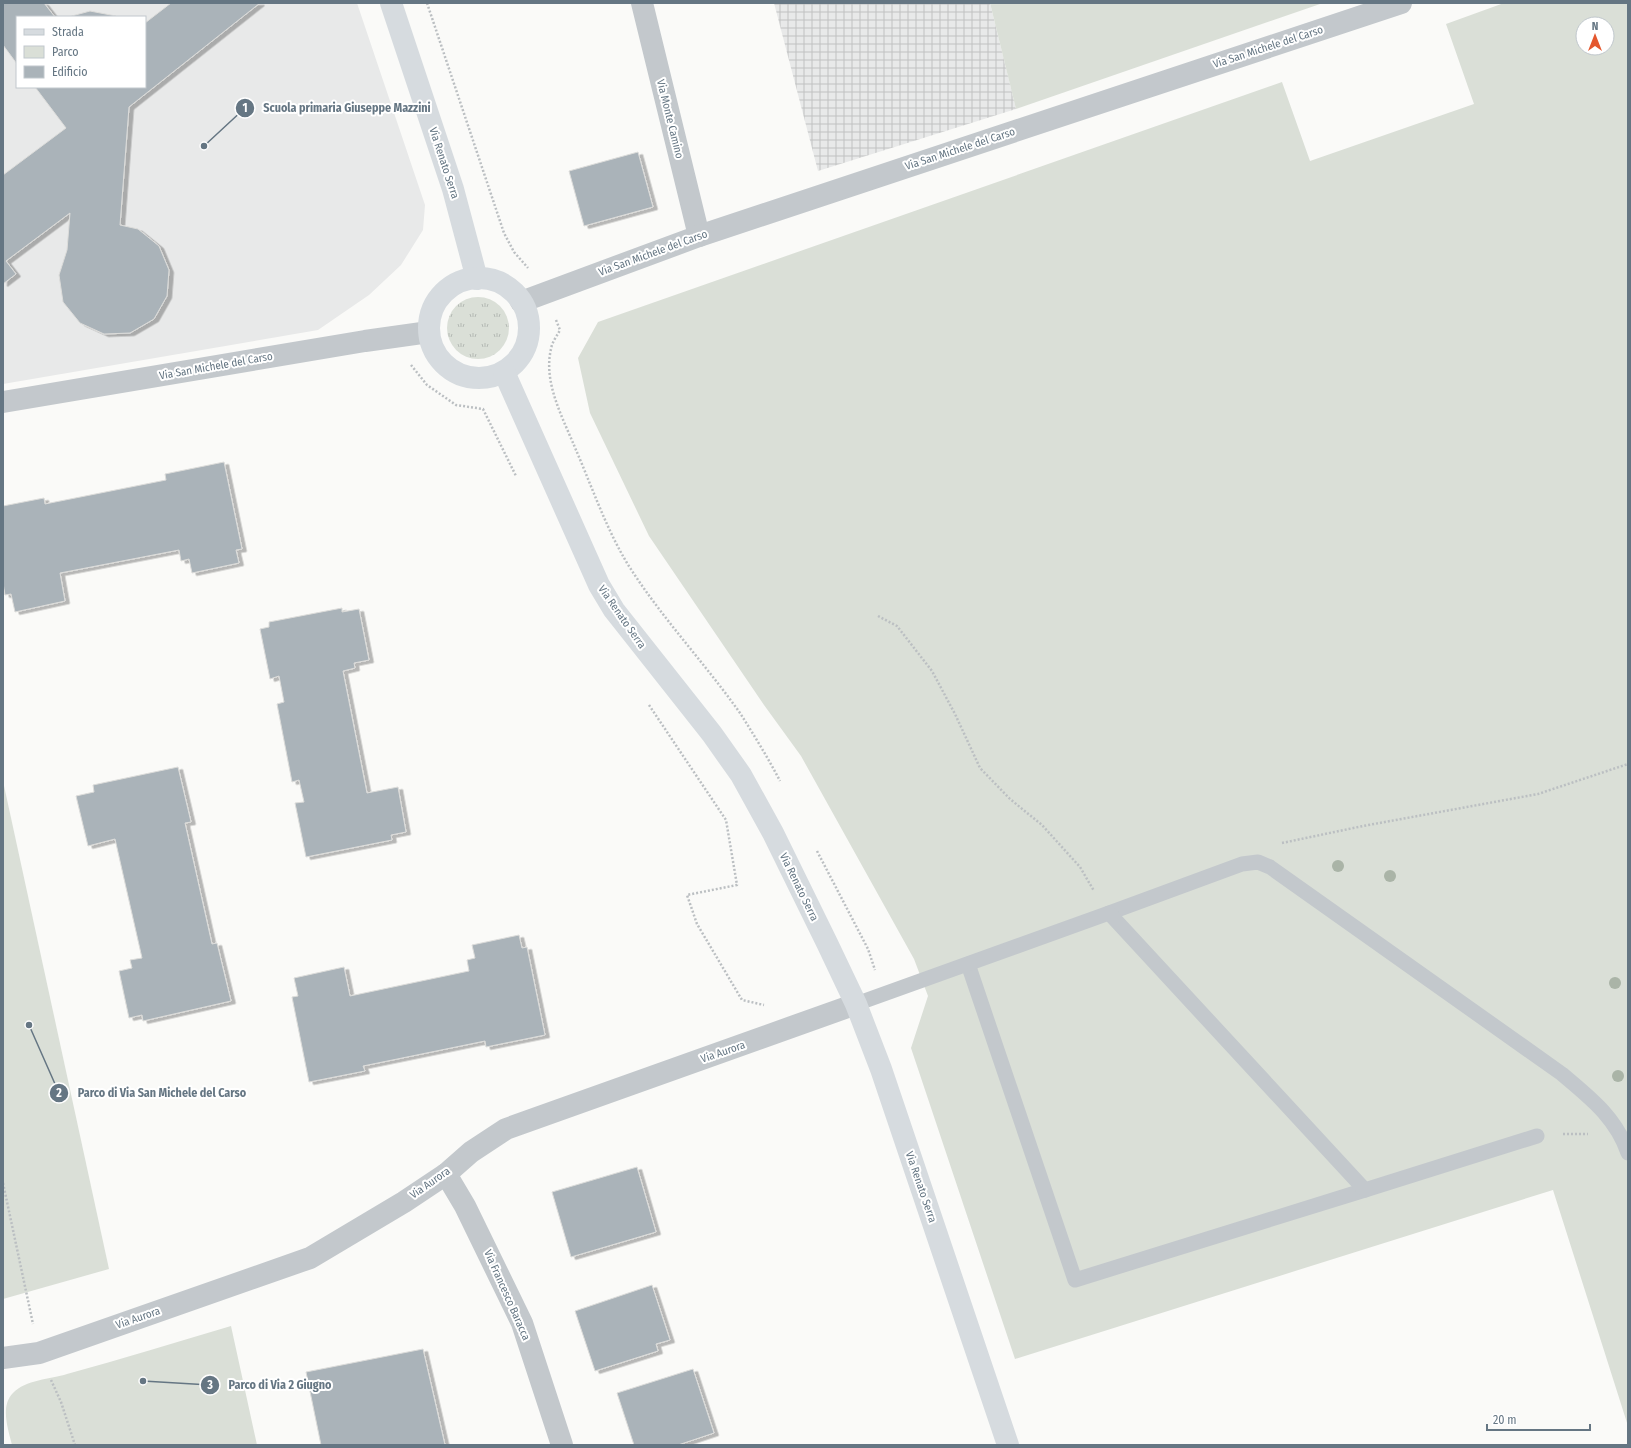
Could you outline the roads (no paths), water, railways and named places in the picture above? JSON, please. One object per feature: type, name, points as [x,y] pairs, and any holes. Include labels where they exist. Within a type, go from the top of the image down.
[{"type":"street","name":"Via Renato Serra","points":[[391,3],[453,189],[477,279]]},
{"type":"street","name":"Via Monte Camino","points":[[642,3],[699,236]]},
{"type":"street","name":"Via San Michele del Carso","points":[[521,302],[699,236],[1401,3]]},
{"type":"street","points":[[477,279],[487,279],[514,292],[521,302],[529,322],[527,344],[519,358],[504,372],[490,377],[473,378],[455,372],[443,362],[436,353],[429,332],[434,307],[444,294],[456,284],[477,279]]},
{"type":"street","name":"Via San Michele del Carso","points":[[3,402],[365,341],[429,332]]},
{"type":"street","name":"Via Renato Serra","points":[[504,372],[599,585],[614,610],[712,734],[741,775],[773,833],[856,1004],[881,1069],[1008,1445]]},
{"type":"street","name":"Via Aurora","points":[[3,1358],[39,1352],[310,1258],[404,1202],[446,1174],[471,1152],[506,1129],[856,1004]]},
{"type":"street","name":"Via Francesco Baracca","points":[[446,1174],[465,1206],[522,1323],[562,1445]]},
{"type":"lane","points":[[856,1004],[1242,864],[1258,862],[1270,867],[1562,1074],[1600,1106],[1626,1146]]},
{"type":"lane","points":[[1109,913],[1365,1190]]},
{"type":"lane","points":[[968,964],[1075,1280],[1537,1136]]},
{"type":"place","name":"Scuola primaria Giuseppe Mazzini","points":[[204,146]]},
{"type":"place","name":"Parco di Via San Michele del Carso","points":[[29,1025]]},
{"type":"place","name":"Parco di Via 2 Giugno","points":[[143,1381]]}]
